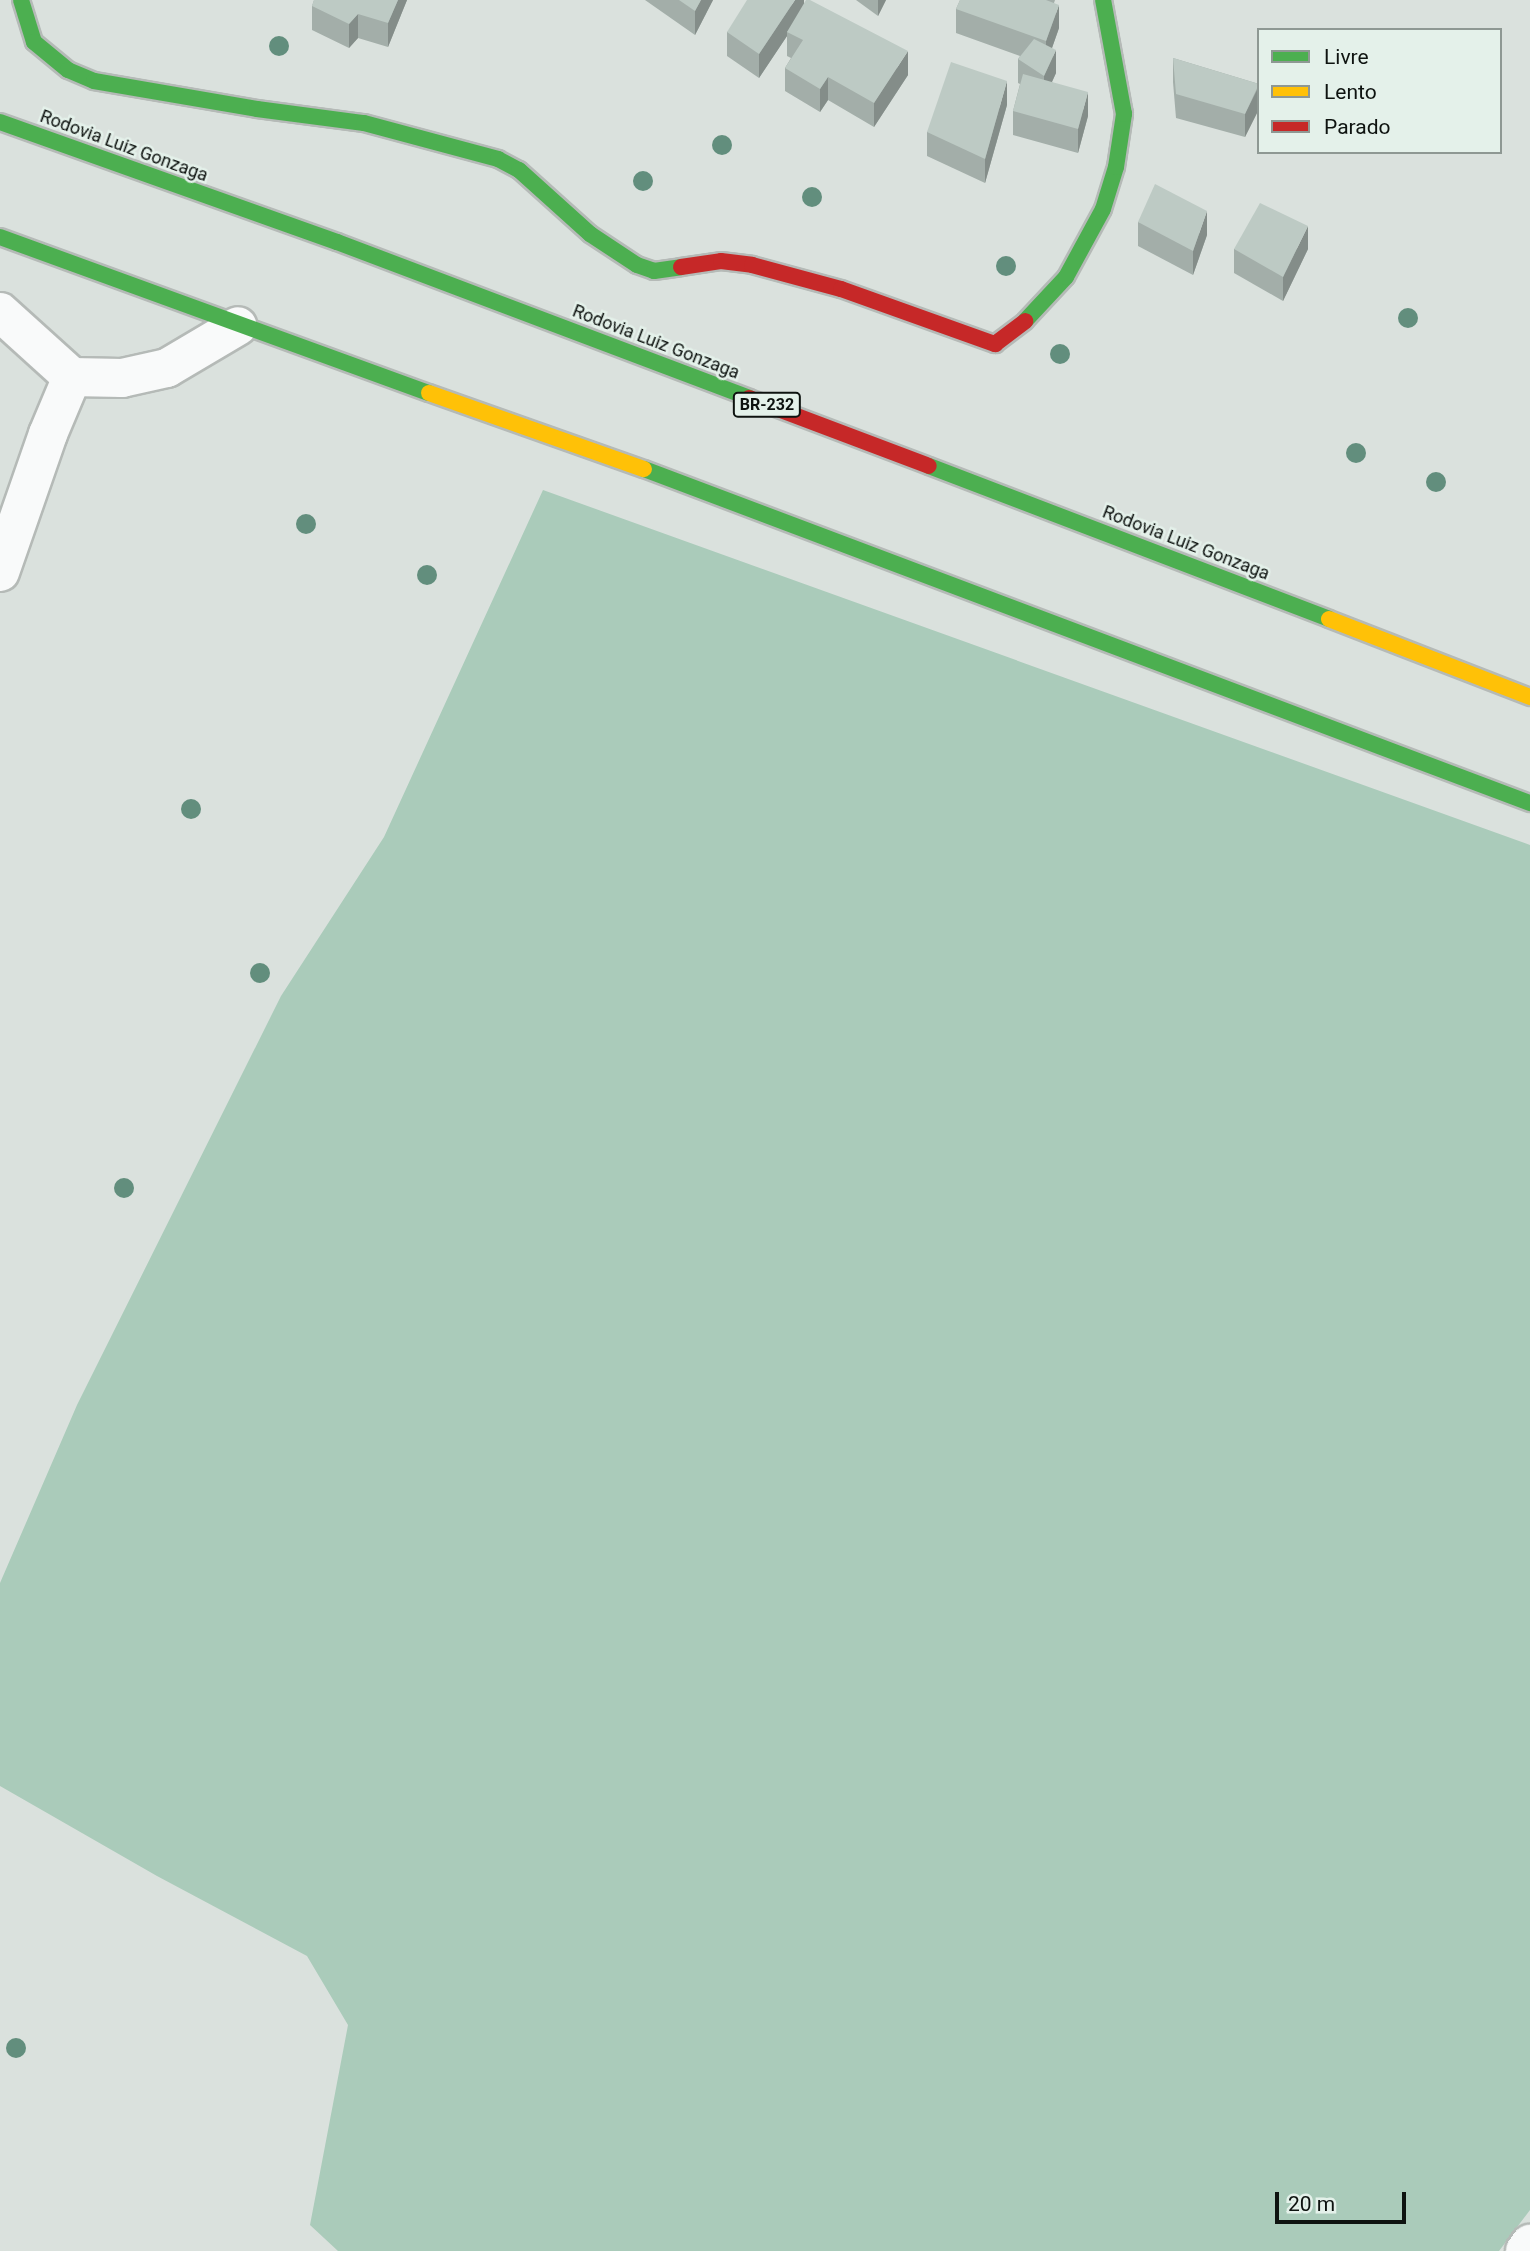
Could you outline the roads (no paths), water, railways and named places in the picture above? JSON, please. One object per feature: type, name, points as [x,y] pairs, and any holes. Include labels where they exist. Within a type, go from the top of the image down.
[{"type":"main road","points":[[20,0],[34,42],[68,70],[94,81],[257,109],[364,123],[498,159],[519,170],[590,234],[637,265],[654,271],[721,261],[783,272],[926,317],[995,344],[1038,309],[1066,277],[1103,209],[1116,167],[1124,114],[1103,0]]},
{"type":"main road","name":"Rodovia Luiz Gonzaga","points":[[0,122],[350,247],[1225,578],[1530,697]]},
{"type":"main road","points":[[0,237],[237,326],[721,496],[1530,803]]},
{"type":"street","points":[[0,312],[72,377],[122,378],[167,368],[237,326]]},
{"type":"street","points":[[0,572],[48,434],[72,377]]},
{"type":"street","points":[[1525,2251],[1530,2244]]}]
